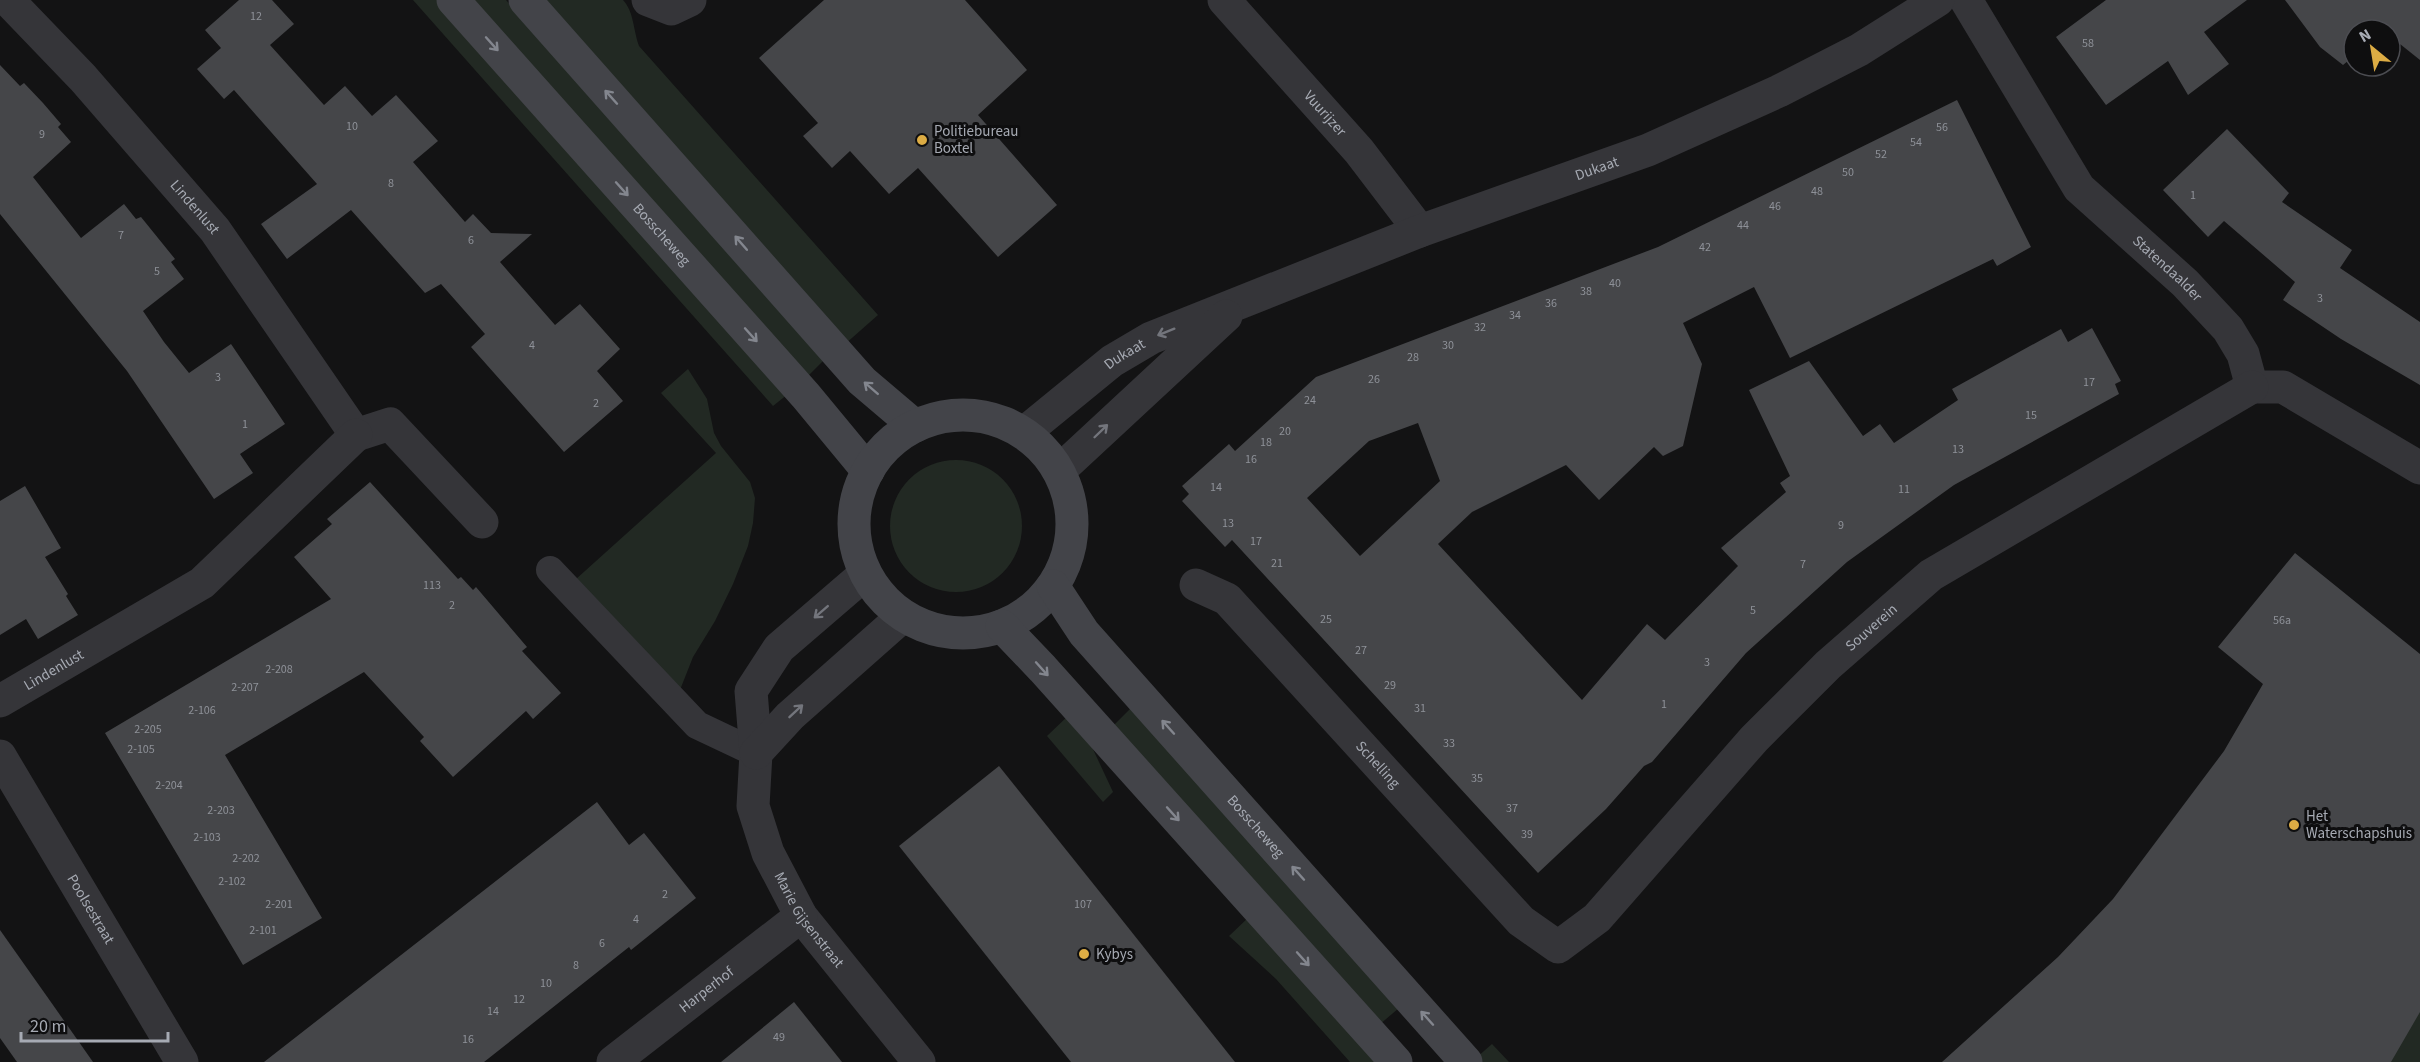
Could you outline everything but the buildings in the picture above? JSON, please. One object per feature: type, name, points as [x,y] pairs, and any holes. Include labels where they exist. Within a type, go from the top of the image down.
[{"type":"main road","name":"Bosscheweg","points":[[453,0],[812,403],[868,471]]},
{"type":"main road","points":[[525,0],[862,381],[915,426]]},
{"type":"main road","points":[[959,415],[982,416],[1004,422],[1024,433],[1044,450],[1059,471],[1068,494],[1072,517],[1071,541],[1065,565],[1053,586],[1031,610],[1002,626],[968,633],[935,630],[903,616],[881,598],[865,574],[856,549],[854,522],[858,495],[868,471],[888,445],[915,426],[959,415]]},
{"type":"main road","name":"Bosscheweg","points":[[1053,586],[1084,633],[1466,1062]]},
{"type":"main road","points":[[1002,626],[1396,1062]]},
{"type":"street","name":"Lindenlust","points":[[8,0],[83,78],[215,230],[356,435]]},
{"type":"street","points":[[648,0],[671,9],[690,0]]},
{"type":"street","name":"Vuurijzer","points":[[1224,0],[1359,151],[1420,231]]},
{"type":"street","name":"Dukaat","points":[[1024,433],[1112,361],[1151,338],[1420,231],[1648,150],[1779,91],[1859,50],[1938,0]]},
{"type":"street","name":"Statendaalder","points":[[1966,0],[2079,188],[2185,283],[2228,329],[2243,354],[2252,387]]},
{"type":"street","name":"Dukaat","points":[[1059,471],[1240,303]]},
{"type":"street","points":[[2252,387],[2283,387],[2420,468]]},
{"type":"street","name":"Souverein","points":[[1558,947],[1597,918],[1754,739],[1828,665],[1915,588],[1968,552],[2252,387]]},
{"type":"street","name":"Lindenlust","points":[[0,701],[202,583],[356,435],[390,424],[482,522]]},
{"type":"street","name":"Marie Gijsenstraat","points":[[865,574],[779,648],[751,691],[756,753],[753,806],[768,853],[801,916],[919,1062]]},
{"type":"street","name":"Schelling","points":[[1196,585],[1227,599],[1521,921],[1558,947]]},
{"type":"street","points":[[756,753],[790,717],[903,616]]},
{"type":"street","name":"Poolsestraat","points":[[0,756],[182,1062]]},
{"type":"street","name":"Harperhof","points":[[613,1062],[801,916]]},
{"type":"lane","points":[[550,570],[697,725],[756,753]]},
{"type":"shaded area","points":[[413,0],[437,0],[788,394],[773,406]]},
{"type":"shaded area","points":[[469,0],[506,0],[825,359],[805,379]]},
{"type":"shaded area","points":[[538,0],[623,0],[631,15],[639,46],[878,315],[844,345]]},
{"type":"shaded area","points":[[688,369],[707,399],[714,433],[721,446],[750,482],[755,498],[748,546],[715,621],[693,657],[678,695],[575,580],[716,453],[661,393]]},
{"type":"shaded area","points":[[956,460],[981,465],[1003,479],[1017,501],[1022,526],[1017,551],[1003,573],[981,587],[956,592],[931,587],[909,573],[895,551],[890,526],[895,501],[909,479],[931,465]]},
{"type":"shaded area","points":[[1132,707],[1399,1008],[1379,1025],[1113,726]]},
{"type":"shaded area","points":[[1069,715],[1083,728],[1113,792],[1103,802],[1047,736]]},
{"type":"shaded area","points":[[1250,916],[1379,1062],[1350,1062],[1276,979],[1229,936]]},
{"type":"shaded area","points":[[2420,968],[2420,1062],[2366,1062]]},
{"type":"shaded area","points":[[1492,1044],[1509,1062],[1480,1062],[1476,1058]]},
{"type":"place","name":"Politiebureau Boxtel","points":[[922,140]]},
{"type":"place","name":"Het Waterschapshuis","points":[[2294,825]]},
{"type":"place","name":"Kybys","points":[[1084,954]]}]
